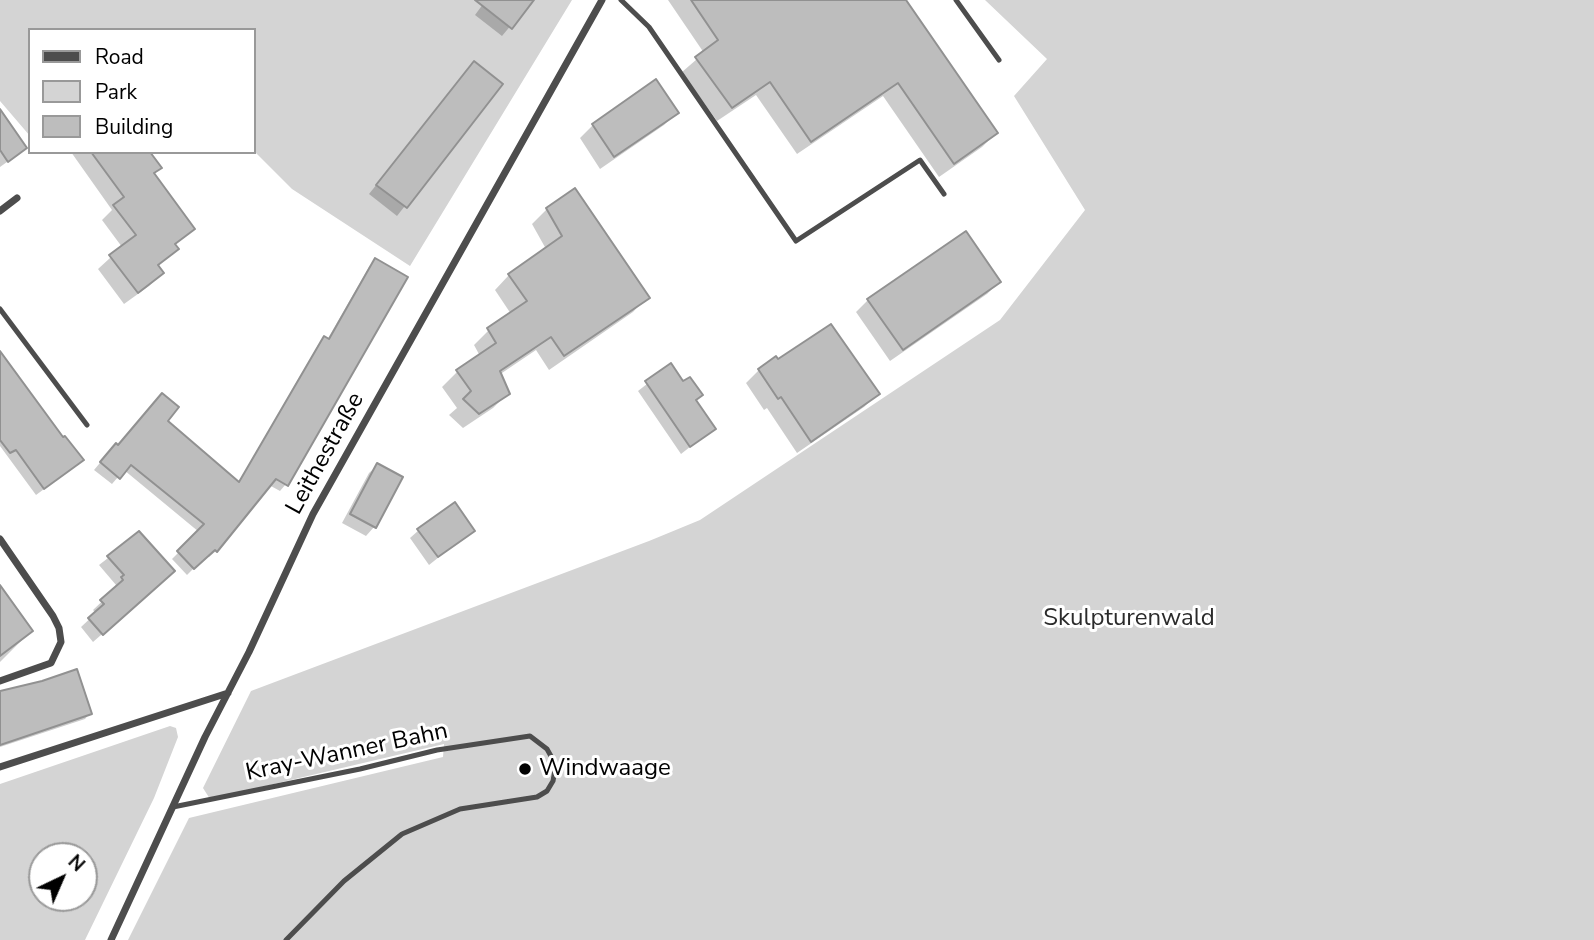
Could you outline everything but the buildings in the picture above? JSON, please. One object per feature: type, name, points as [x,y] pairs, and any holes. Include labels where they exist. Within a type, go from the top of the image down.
[{"type":"street","name":"Leithestraße","points":[[111,940],[313,514],[602,0]]},
{"type":"street","points":[[0,211],[17,198]]},
{"type":"street","points":[[0,539],[53,616],[59,628],[61,642],[51,663],[0,681]]},
{"type":"street","points":[[0,767],[228,692]]},
{"type":"lane","points":[[621,0],[649,27],[796,241],[920,160],[944,194]]},
{"type":"lane","points":[[956,0],[999,60]]},
{"type":"lane","points":[[0,309],[87,425]]},
{"type":"lane","name":"Kray-Wanner Bahn","points":[[173,807],[360,769],[437,750],[530,736],[547,749],[555,770],[547,791],[537,797],[460,809],[402,834],[344,881],[286,940]]},
{"type":"green space","points":[[0,0],[572,0],[410,266],[292,189],[256,153],[256,28],[28,28],[28,134],[0,101]]},
{"type":"green space","name":"Skulpturenwald","points":[[985,0],[1594,0],[1594,940],[128,940],[189,818],[443,757],[444,744],[210,799],[203,788],[251,691],[700,520],[1000,320],[1085,210],[1014,96],[1047,59]]},
{"type":"green space","points":[[170,726],[176,728],[178,737],[154,798],[85,940],[0,940],[0,784]]},
{"type":"place","name":"Windwaage","points":[[525,769]]}]
